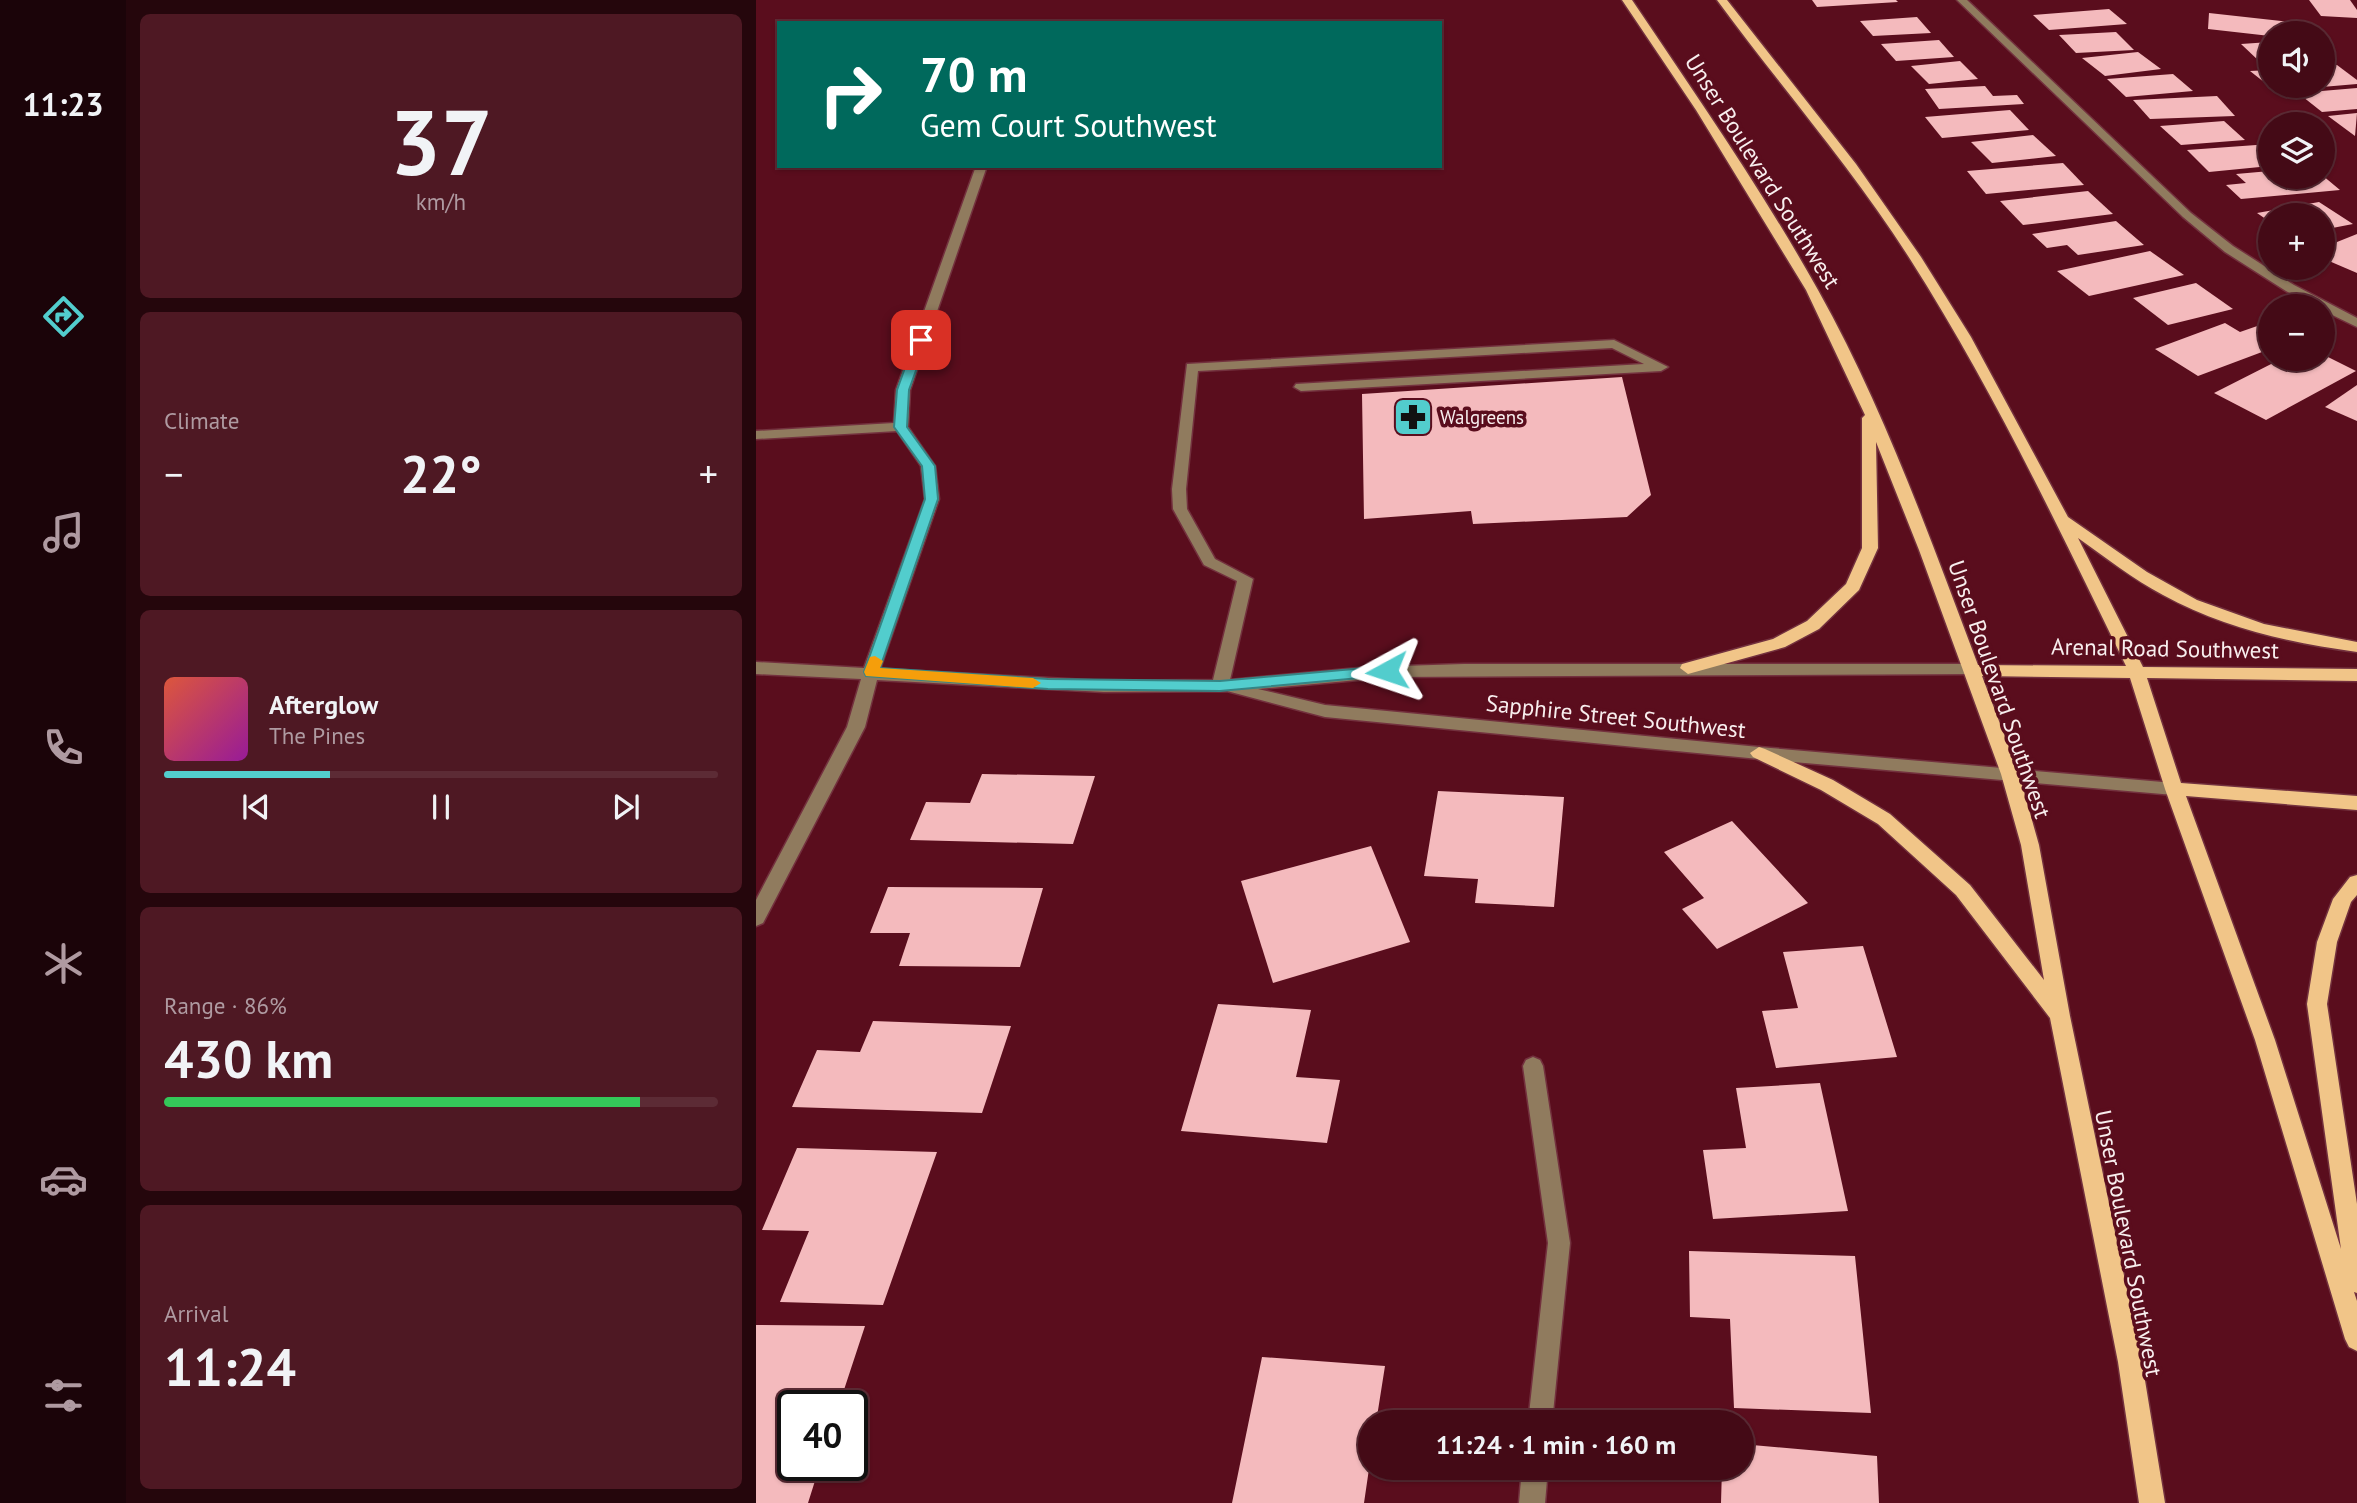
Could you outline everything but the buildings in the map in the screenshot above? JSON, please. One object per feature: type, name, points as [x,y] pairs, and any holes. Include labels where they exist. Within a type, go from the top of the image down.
[{"type":"main road","name":"Unser Boulevard Southwest","points":[[1627,0],[1701,110],[1812,290],[1869,407],[2010,774],[2029,845],[2060,1016],[2130,1362],[2152,1503]]},
{"type":"main road","points":[[1722,0],[1852,166],[1915,257],[1965,337],[2062,520],[2137,672],[2174,789],[2265,1040],[2357,1339]]},
{"type":"main road","points":[[1688,668],[1779,643],[1813,625],[1853,586],[1870,548],[1869,407]]},
{"type":"main road","points":[[2062,520],[2167,591],[2210,612],[2262,631],[2318,643],[2357,647]]},
{"type":"main road","name":"Arenal Road Southwest","points":[[1972,670],[2357,675]]},
{"type":"main road","points":[[1759,753],[1827,785],[1884,818],[1963,890],[2060,1016]]},
{"type":"main road","points":[[2174,789],[2357,803]]},
{"type":"main road","points":[[2357,882],[2343,899],[2327,942],[2317,1004],[2357,1282]]},
{"type":"street","points":[[1962,0],[2187,215],[2230,249],[2290,288],[2357,323]]},
{"type":"street","points":[[756,918],[856,727],[871,672],[932,499],[928,466],[901,427],[903,390],[981,168]]},
{"type":"street","points":[[1220,686],[1245,579],[1209,562],[1180,509],[1179,489],[1192,367],[1614,344],[1661,367],[1301,387]]},
{"type":"street","points":[[756,435],[901,427]]},
{"type":"street","name":"Sapphire Street Southwest","points":[[756,668],[871,672],[1048,684],[1220,686],[1387,671],[1688,668],[1972,670]]},
{"type":"street","name":"Sapphire Street Southwest","points":[[1220,686],[1325,711],[1759,753],[2174,789]]},
{"type":"street","points":[[1533,1066],[1559,1243],[1541,1410]]},
{"type":"street","points":[[1532,1503],[1534,1480]]},
{"type":"slow traffic","points":[[875,661],[871,672],[1033,683]]},
{"type":"place","name":"Walgreens","points":[[1413,417]]},
{"type":"route","points":[[921,340],[903,390],[901,427],[928,466],[932,499],[871,672],[1048,684],[1220,686],[1387,671]]}]
